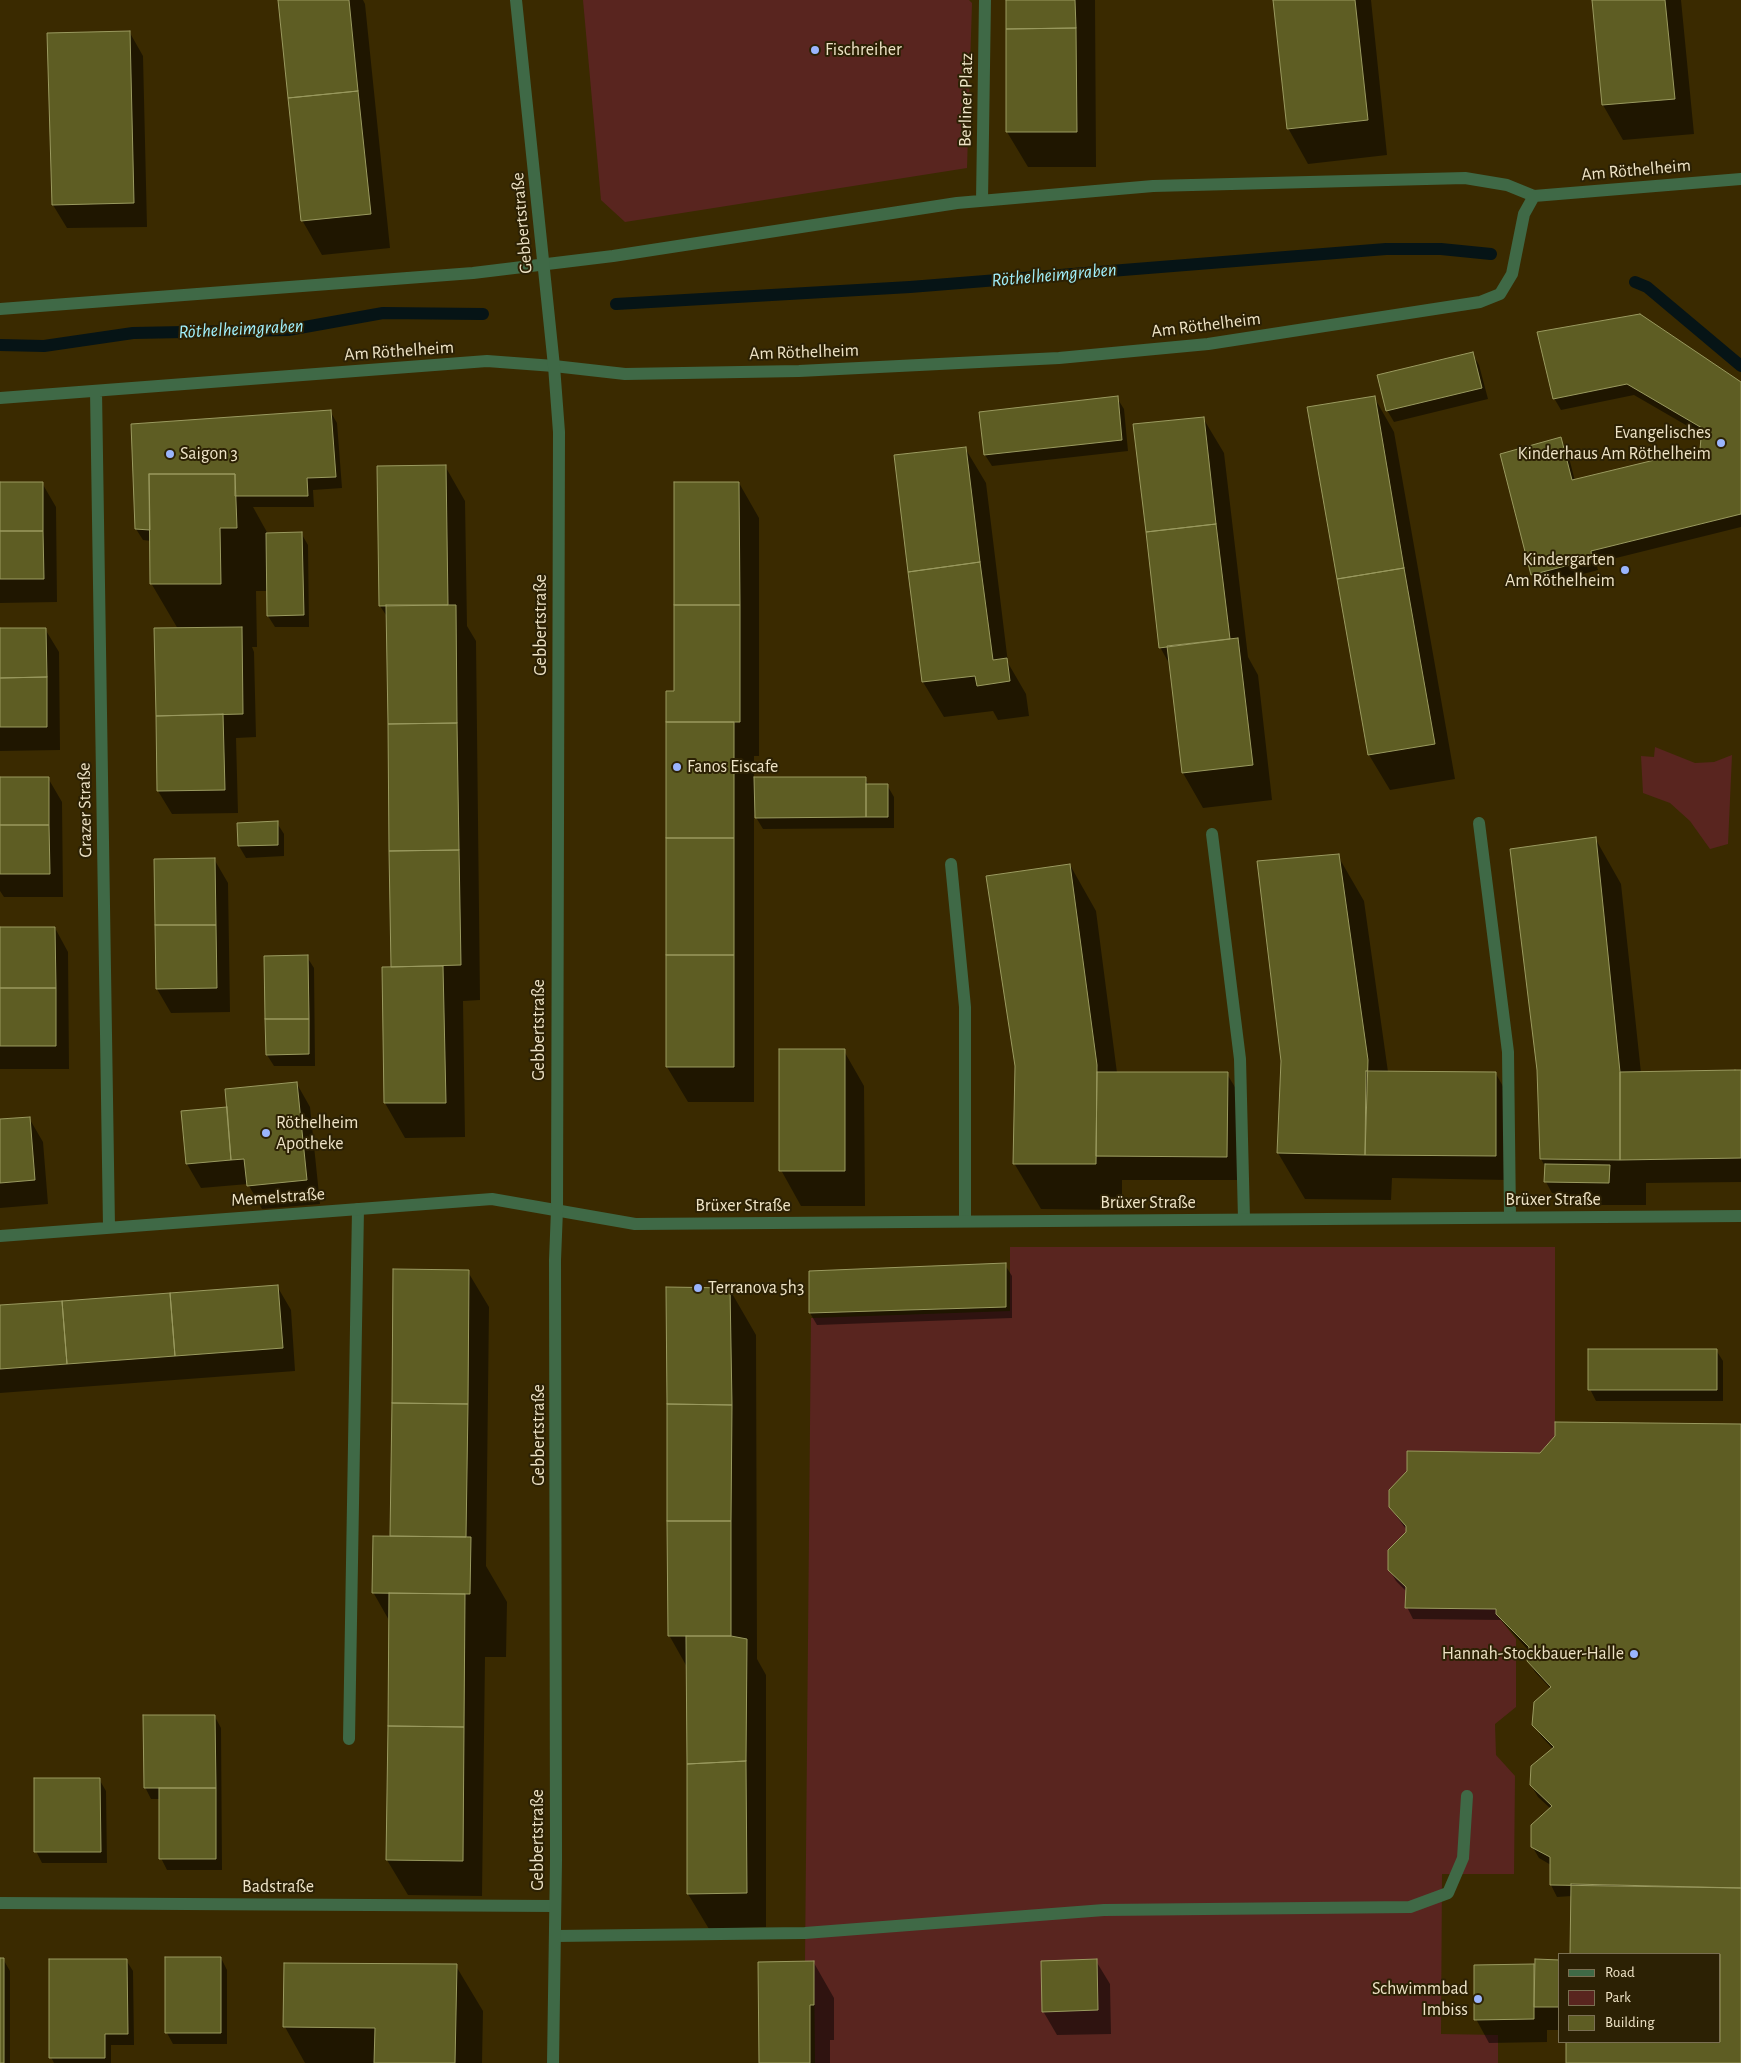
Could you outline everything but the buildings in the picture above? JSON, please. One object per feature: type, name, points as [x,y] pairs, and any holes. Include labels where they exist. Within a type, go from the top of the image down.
[{"type":"street","name":"Gebbertstraße","points":[[516,0],[554,366],[559,432],[557,1210],[555,1260],[556,1936],[553,2063]]},
{"type":"street","name":"Berliner Platz","points":[[982,201],[985,0]]},
{"type":"street","name":"Am Röthelheim","points":[[0,308],[473,273],[982,201],[1153,186],[1465,178],[1507,185],[1534,196],[1741,179]]},
{"type":"street","name":"Am Röthelheim","points":[[0,398],[487,361],[625,374],[798,371],[1059,358],[1208,344],[1480,302],[1500,294],[1512,274],[1524,214],[1534,196]]},
{"type":"street","name":"Grazer Straße","points":[[96,392],[108,1227]]},
{"type":"street","points":[[1479,823],[1508,1052],[1510,1217]]},
{"type":"street","points":[[1212,834],[1240,1059],[1244,1220]]},
{"type":"street","points":[[951,864],[965,1007],[965,1221]]},
{"type":"street","name":"Memelstraße","points":[[0,1236],[492,1199],[557,1210]]},
{"type":"street","points":[[349,1739],[358,1209]]},
{"type":"street","name":"Brüxer Straße","points":[[557,1210],[635,1224],[1741,1216]]},
{"type":"street","points":[[556,1936],[805,1933],[1104,1910],[1410,1907],[1448,1892],[1463,1858],[1467,1796]]},
{"type":"street","name":"Badstraße","points":[[0,1903],[556,1906]]},
{"type":"green space","points":[[583,0],[969,0],[972,3],[967,168],[625,222],[601,200]]},
{"type":"green space","points":[[1655,747],[1695,763],[1714,762],[1732,755],[1728,844],[1710,849],[1690,821],[1670,803],[1643,793],[1641,756],[1654,757]]},
{"type":"green space","points":[[1010,1247],[1555,1247],[1555,1436],[1540,1453],[1408,1451],[1407,1471],[1389,1490],[1389,1507],[1406,1526],[1406,1532],[1388,1550],[1388,1570],[1406,1587],[1406,1608],[1496,1609],[1496,1614],[1516,1639],[1516,1707],[1495,1724],[1496,1755],[1515,1776],[1514,1874],[1442,1874],[1441,2034],[1498,2035],[1498,2063],[815,2063],[814,1962],[805,1961],[811,1318],[1010,1311]]},
{"type":"waterway","name":"Röthelheimgraben","points":[[616,304],[910,287],[1386,249],[1441,249],[1491,254]]},
{"type":"waterway","name":"Röthelheimgraben","points":[[1635,282],[1647,287],[1741,366]]},
{"type":"waterway","name":"Röthelheimgraben","points":[[0,345],[44,346],[133,333],[288,330],[383,313],[483,314]]},
{"type":"place","name":"Fischreiher","points":[[815,50]]},
{"type":"place","name":"Evangelisches Kinderhaus Am Röthelheim","points":[[1721,443]]},
{"type":"place","name":"Saigon 3","points":[[170,454]]},
{"type":"place","name":"Kindergarten Am Röthelheim","points":[[1625,570]]},
{"type":"place","name":"Fanos Eiscafe","points":[[677,767]]},
{"type":"place","name":"Röthelheim Apotheke","points":[[266,1133]]},
{"type":"place","name":"Terranova 5h3","points":[[698,1288]]},
{"type":"place","name":"Hannah-Stockbauer-Halle","points":[[1634,1654]]},
{"type":"place","name":"Schwimmbad Imbiss","points":[[1478,1999]]}]
